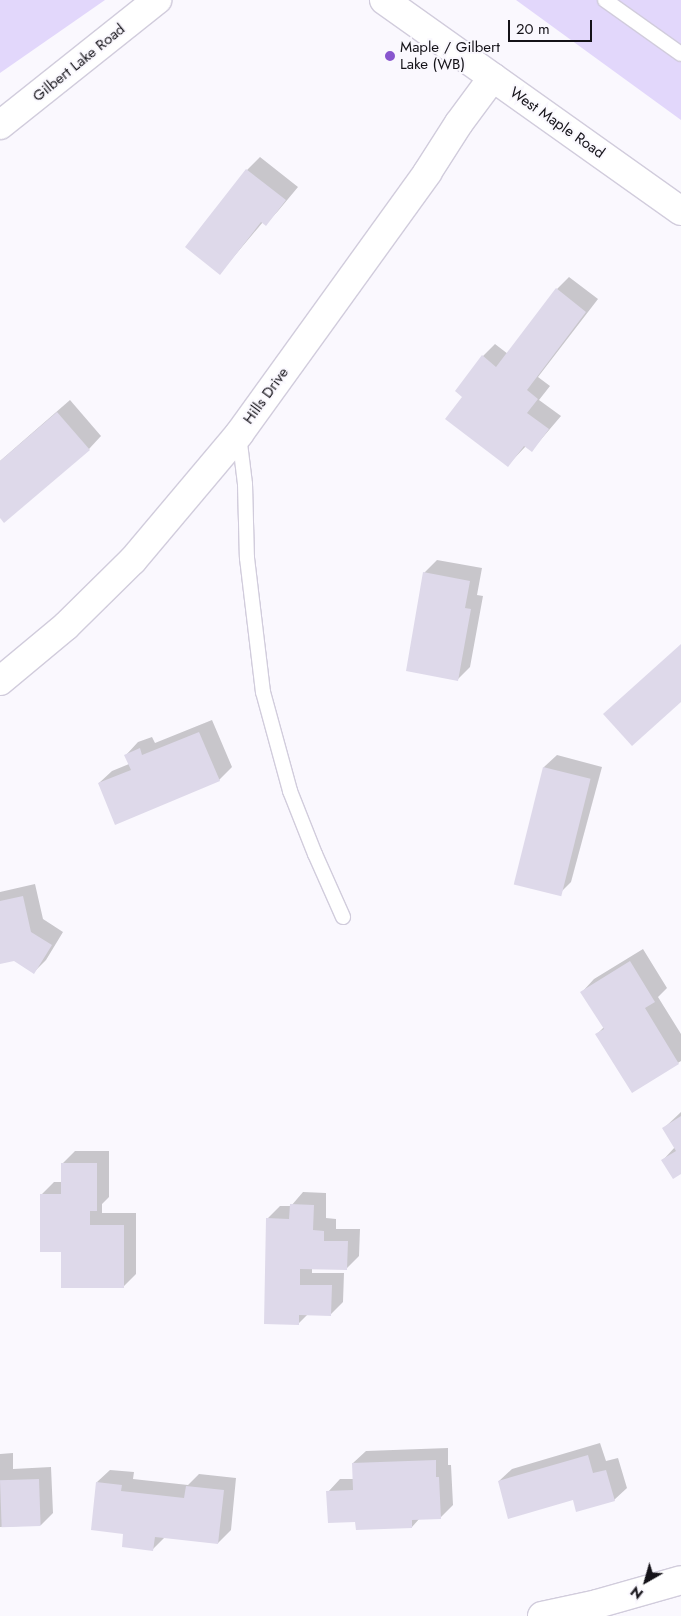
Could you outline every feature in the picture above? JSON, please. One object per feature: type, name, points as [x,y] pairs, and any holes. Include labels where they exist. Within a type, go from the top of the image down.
[{"type":"street","name":"Gilbert Lake Road","points":[[0,125],[157,0]]},
{"type":"street","name":"West Maple Road","points":[[384,0],[681,211]]},
{"type":"street","name":"Hills Drive","points":[[0,681],[66,626],[132,560],[238,434],[427,173],[459,123],[492,77]]},
{"type":"street","points":[[542,1616],[602,1610],[681,1580]]},
{"type":"lane","points":[[606,0],[681,54]]},
{"type":"lane","points":[[238,434],[245,484],[247,558],[257,656],[263,692],[290,791],[343,917]]},
{"type":"shaded area","points":[[0,0],[105,0],[0,73]]},
{"type":"shaded area","points":[[516,0],[681,0],[681,120]]},
{"type":"building","points":[[246,169],[286,200],[266,226],[261,222],[220,275],[185,247]]},
{"type":"building","points":[[556,288],[586,312],[527,390],[538,399],[527,413],[549,429],[532,452],[524,446],[508,467],[445,419],[462,397],[455,391],[482,355],[496,367]]},
{"type":"building","points":[[57,412],[90,450],[4,523],[0,518],[0,461]]},
{"type":"building","points":[[423,572],[470,581],[465,608],[471,609],[458,681],[406,671]]},
{"type":"building","points":[[681,644],[681,702],[632,746],[603,714]]},
{"type":"building","points":[[199,732],[220,781],[115,825],[98,783],[131,770],[124,755],[140,748],[142,755]]},
{"type":"building","points":[[543,767],[591,779],[561,896],[514,884]]},
{"type":"building","points":[[23,896],[31,932],[52,945],[34,974],[14,961],[0,964],[0,901]]},
{"type":"building","points":[[630,961],[655,1002],[645,1008],[679,1064],[632,1093],[595,1034],[604,1029],[580,992]]},
{"type":"building","points":[[681,1116],[681,1174],[673,1179],[661,1160],[676,1151],[662,1128]]},
{"type":"building","points":[[61,1163],[97,1163],[97,1211],[90,1211],[90,1225],[124,1225],[124,1288],[61,1288],[61,1252],[40,1252],[40,1194],[61,1194]]},
{"type":"building","points":[[290,1204],[314,1205],[313,1230],[324,1231],[324,1241],[348,1241],[347,1270],[300,1269],[300,1285],[332,1285],[331,1316],[299,1315],[299,1325],[264,1324],[266,1218],[289,1219]]},
{"type":"building","points":[[588,1455],[593,1473],[606,1470],[615,1501],[576,1512],[573,1500],[508,1519],[498,1481]]},
{"type":"building","points":[[436,1460],[436,1477],[439,1477],[441,1519],[412,1520],[412,1528],[356,1530],[355,1522],[328,1523],[326,1491],[353,1490],[352,1463]]},
{"type":"building","points":[[39,1479],[41,1526],[2,1527],[0,1480]]},
{"type":"building","points":[[96,1482],[122,1485],[121,1491],[184,1498],[186,1486],[224,1490],[218,1544],[155,1537],[153,1551],[122,1547],[123,1534],[91,1530]]},
{"type":"place","name":"Maple / Gilbert Lake (WB)","points":[[390,56]]}]
